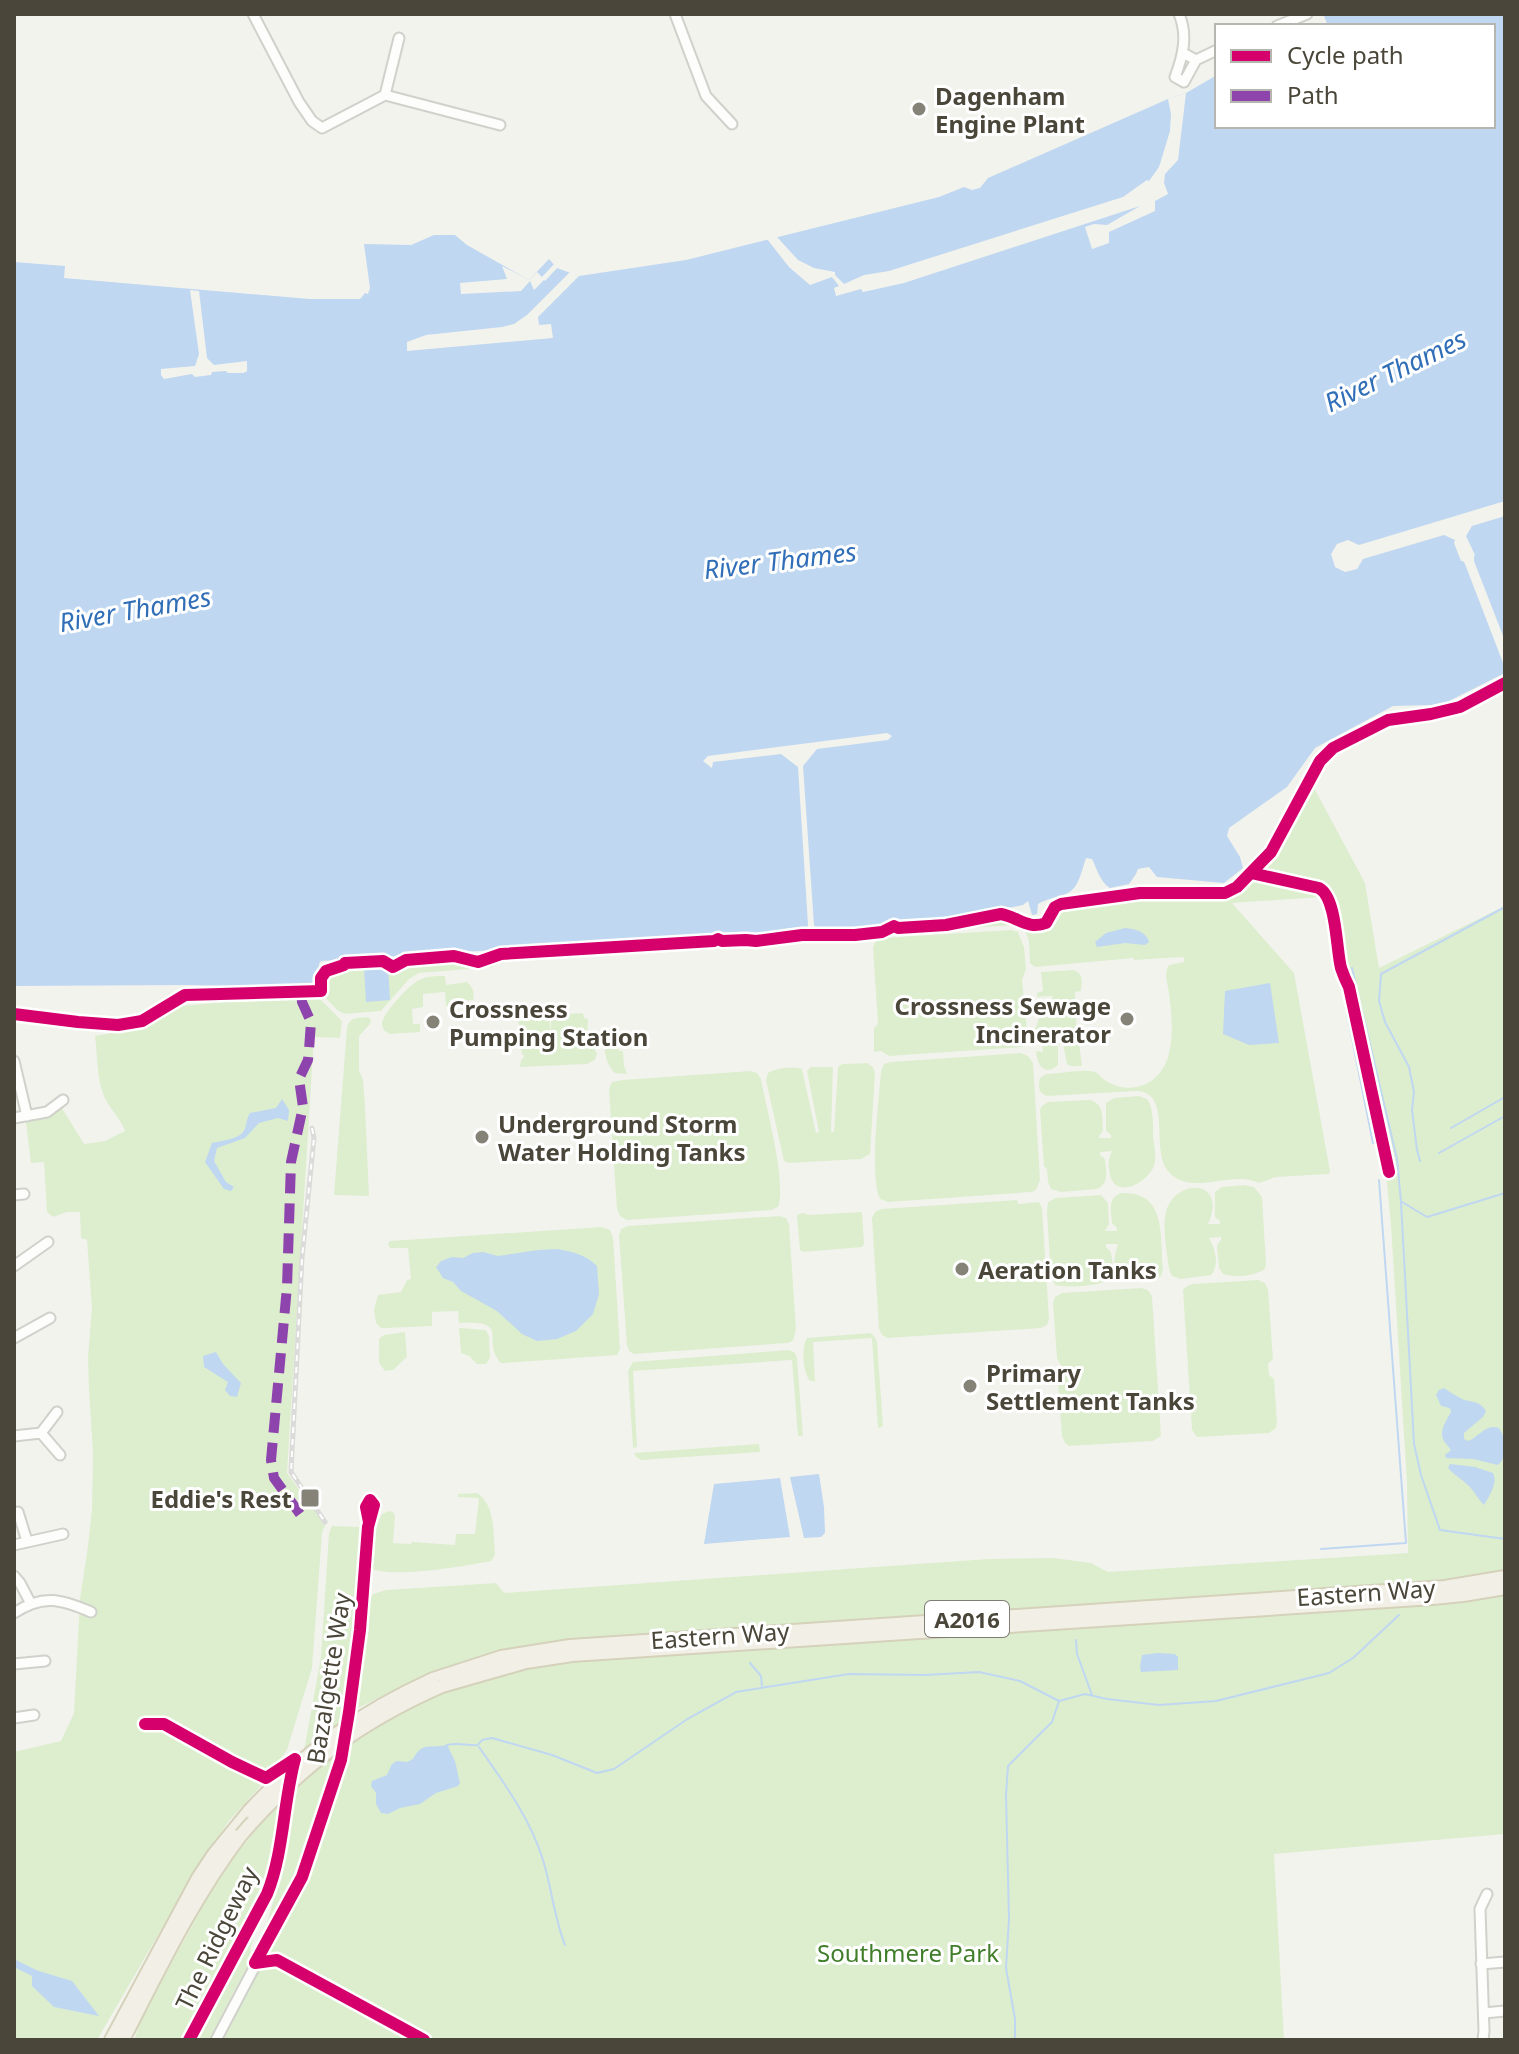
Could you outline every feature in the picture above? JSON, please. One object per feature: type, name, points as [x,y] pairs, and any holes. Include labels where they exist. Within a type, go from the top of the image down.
[{"type":"main road","name":"Eastern Way","points":[[109,2040],[130,2015],[221,1860],[275,1797],[350,1735],[437,1683],[501,1657],[570,1646],[1445,1587],[1505,1577]]},
{"type":"main road","name":"Eastern Way","points":[[124,2040],[130,2015],[198,1878],[214,1854],[274,1784],[318,1746],[398,1695],[526,1662],[572,1655],[1433,1598],[1505,1588]]},
{"type":"street","points":[[253,14],[299,102],[312,121],[322,128],[385,95],[500,125]]},
{"type":"street","points":[[675,14],[706,96],[732,124]]},
{"type":"street","points":[[1179,14],[1184,26],[1183,53],[1175,77],[1184,82],[1196,60],[1215,51]]},
{"type":"street","points":[[1282,24],[1307,14]]},
{"type":"street","points":[[385,95],[399,38]]},
{"type":"street","points":[[1183,53],[1196,60]]},
{"type":"street","points":[[14,1061],[27,1116]]},
{"type":"street","points":[[14,1118],[47,1112],[63,1100]]},
{"type":"street","points":[[14,1266],[48,1242]]},
{"type":"street","points":[[14,1338],[50,1318]]},
{"type":"street","points":[[14,1436],[41,1433],[57,1412]]},
{"type":"street","points":[[41,1433],[60,1455]]},
{"type":"street","points":[[18,1512],[27,1541]]},
{"type":"street","name":"Bazalgette Way","points":[[216,2040],[302,1877],[341,1760],[360,1630],[368,1524]]},
{"type":"street","points":[[14,1545],[63,1534]]},
{"type":"street","points":[[14,1576],[30,1602]]},
{"type":"street","points":[[14,1613],[30,1602],[58,1600],[91,1612]]},
{"type":"street","points":[[14,1664],[45,1661]]},
{"type":"street","points":[[14,1718],[34,1715]]},
{"type":"street","points":[[1483,2040],[1480,1909],[1487,1894]]},
{"type":"street","points":[[1481,1964],[1505,1962]]},
{"type":"street","points":[[1484,2013],[1505,2011]]},
{"type":"green space","points":[[1312,784],[1365,883],[1379,968],[1505,906],[1505,1573],[1445,1583],[541,1644],[446,1670],[356,1709],[368,1604],[373,1594],[386,1590],[496,1583],[504,1593],[988,1559],[1054,1558],[1091,1563],[1108,1572],[1408,1553],[1407,1483],[1386,1172],[1322,897],[1232,903],[1294,973],[1330,1171],[1329,1174],[1276,1177],[1259,1183],[1236,1179],[1199,1183],[1177,1179],[1163,1161],[1158,1111],[1147,1094],[1136,1091],[1047,1096],[1039,1089],[1040,1078],[1046,1074],[1078,1071],[1095,1072],[1109,1082],[1126,1088],[1152,1080],[1167,1060],[1172,1034],[1166,972],[1169,965],[1184,962],[1184,957],[1035,967],[1030,963],[1025,931],[1016,925],[885,933],[888,930],[944,927],[1001,916],[1038,928],[1049,922],[1060,906],[1138,895],[1226,897],[1244,885],[1280,845]]},
{"type":"green space","points":[[1018,932],[1024,947],[1026,969],[1022,980],[1030,1037],[1026,1045],[889,1056],[881,1051],[874,1052],[874,1028],[878,1024],[875,942],[881,938]]},
{"type":"green space","points":[[493,959],[493,967],[419,973],[409,979],[381,1011],[345,1014],[320,992],[326,991],[329,974],[337,969],[387,965],[394,970],[404,964],[459,960],[479,965]]},
{"type":"green space","points":[[1073,970],[1079,973],[1082,981],[1081,991],[1075,992],[1082,1066],[1067,1064],[1063,1044],[1058,1045],[1058,1065],[1045,1070],[1037,1056],[1036,1051],[1043,1052],[1042,1044],[1035,1044],[1035,1030],[1039,1018],[1054,1016],[1052,996],[1037,997],[1037,993],[1043,991],[1041,972]]},
{"type":"green space","points":[[445,976],[446,985],[467,982],[473,990],[473,1000],[446,1006],[445,992],[423,994],[423,1007],[412,1009],[413,1024],[420,1024],[420,1032],[390,1034],[384,1030],[382,1024],[386,1014],[409,987],[425,978]]},
{"type":"green space","points":[[319,998],[342,1021],[340,1038],[314,1037],[287,1473],[325,1525],[312,1668],[287,1750],[264,1782],[229,1821],[200,1863],[97,2040],[14,2040],[14,1752],[61,1741],[74,1713],[80,1599],[92,1509],[93,1453],[88,1357],[92,1308],[87,1240],[81,1238],[80,1212],[53,1217],[47,1212],[44,1162],[31,1163],[26,1122],[53,1112],[60,1105],[84,1144],[105,1141],[125,1131],[101,1086],[95,1036],[145,1027],[180,1006]]},
{"type":"green space","points":[[583,1013],[584,1018],[588,1019],[587,1045],[594,1048],[597,1054],[595,1060],[587,1064],[520,1067],[524,1055],[518,1018],[549,1015],[551,1033],[551,1015]]},
{"type":"green space","points":[[368,1017],[370,1024],[359,1036],[359,1070],[363,1080],[369,1196],[334,1195],[347,1028],[352,1020]]},
{"type":"green space","points":[[614,1028],[619,1051],[623,1051],[627,1074],[615,1073],[606,1058],[606,1034],[608,1029]]},
{"type":"green space","points":[[1021,1053],[1033,1063],[1040,1180],[1036,1190],[888,1202],[880,1199],[875,1156],[884,1064]]},
{"type":"green space","points":[[867,1063],[875,1073],[870,1154],[861,1159],[784,1161],[766,1080],[768,1073],[785,1068],[802,1069],[816,1133],[819,1132],[807,1071],[811,1067],[833,1067],[831,1131],[834,1132],[838,1067],[842,1064]]},
{"type":"green space","points":[[750,1071],[757,1073],[761,1079],[771,1125],[780,1181],[778,1207],[627,1220],[620,1216],[609,1090],[612,1082]]},
{"type":"green space","points":[[1139,1096],[1147,1099],[1153,1117],[1155,1162],[1147,1176],[1132,1186],[1117,1185],[1111,1180],[1109,1169],[1112,1151],[1100,1152],[1105,1159],[1106,1172],[1106,1180],[1101,1186],[1061,1192],[1051,1189],[1044,1166],[1042,1106],[1048,1102],[1095,1102],[1102,1117],[1103,1131],[1099,1138],[1111,1138],[1106,1131],[1106,1103],[1114,1098]]},
{"type":"green space","points":[[1222,1187],[1254,1187],[1262,1197],[1265,1269],[1245,1276],[1223,1274],[1219,1268],[1217,1245],[1221,1237],[1209,1238],[1216,1262],[1211,1275],[1181,1279],[1172,1276],[1164,1226],[1171,1201],[1189,1189],[1206,1191],[1212,1198],[1213,1209],[1208,1224],[1220,1224],[1215,1217],[1215,1192]]},
{"type":"green space","points":[[1121,1193],[1136,1194],[1154,1207],[1161,1230],[1161,1276],[1153,1281],[1122,1281],[1115,1268],[1118,1244],[1106,1244],[1111,1252],[1111,1277],[1085,1286],[1055,1285],[1051,1277],[1048,1202],[1056,1198],[1101,1195],[1108,1203],[1109,1224],[1105,1231],[1117,1231],[1112,1223],[1111,1205]]},
{"type":"green space","name":"Aeration Tanks","points":[[1017,1200],[1018,1204],[1039,1202],[1042,1208],[1047,1325],[1041,1328],[888,1338],[882,1335],[879,1329],[872,1218],[875,1212],[881,1209]]},
{"type":"green space","points":[[862,1212],[862,1247],[800,1250],[799,1214]]},
{"type":"green space","points":[[786,1218],[789,1224],[796,1329],[793,1341],[634,1354],[629,1351],[619,1236],[621,1229],[628,1226]]},
{"type":"green space","points":[[602,1227],[610,1230],[613,1237],[620,1349],[617,1355],[501,1363],[495,1355],[490,1328],[475,1323],[459,1323],[458,1311],[432,1312],[432,1326],[381,1328],[376,1323],[374,1310],[378,1295],[401,1292],[407,1280],[411,1279],[408,1248],[390,1248],[390,1241]]},
{"type":"green space","points":[[1258,1280],[1265,1283],[1268,1289],[1273,1359],[1268,1364],[1269,1375],[1274,1379],[1276,1428],[1269,1433],[1197,1437],[1192,1430],[1183,1290],[1192,1284]]},
{"type":"green space","points":[[1148,1290],[1152,1296],[1161,1436],[1153,1441],[1069,1446],[1062,1436],[1058,1382],[1063,1373],[1078,1368],[1062,1367],[1057,1359],[1055,1297],[1062,1293]]},
{"type":"green space","points":[[459,1328],[486,1330],[490,1358],[486,1364],[477,1364],[461,1353]]},
{"type":"green space","points":[[405,1332],[407,1357],[393,1370],[385,1371],[379,1363],[379,1339],[384,1335]]},
{"type":"green space","points":[[870,1333],[877,1341],[883,1426],[878,1428],[872,1338],[813,1342],[815,1382],[809,1380],[805,1371],[804,1347],[807,1338]]},
{"type":"green space","points":[[789,1350],[797,1358],[803,1436],[798,1436],[792,1360],[633,1371],[637,1447],[633,1448],[628,1371],[633,1362]]},
{"type":"green space","points":[[759,1444],[760,1452],[641,1460],[634,1453]]},
{"type":"green space","points":[[477,1493],[491,1512],[495,1555],[491,1561],[411,1572],[370,1568],[375,1528],[382,1514],[389,1511],[395,1516],[393,1543],[455,1545],[456,1534],[475,1534],[479,1498],[458,1497],[458,1494]]},
{"type":"green space","points":[[332,1526],[362,1527],[351,1677],[341,1739],[314,1828],[262,1940],[274,1899],[286,1816],[305,1745],[321,1657],[329,1533]]},
{"type":"green space","name":"Southmere Park","points":[[1505,1593],[1505,1834],[1274,1854],[1284,2040],[221,2040],[259,1969],[284,1961],[277,1957],[265,1958],[305,1882],[342,1777],[348,1744],[388,1717],[464,1679],[580,1659]]},
{"type":"green space","points":[[276,1806],[280,1813],[264,1892],[184,2040],[134,2040],[144,2013],[222,1871]]},
{"type":"green space","points":[[261,1911],[250,1950],[254,1954],[209,2040],[197,2040],[203,2019]]},
{"type":"water","name":"River Thames","points":[[1505,14],[1505,673],[1447,702],[1393,706],[1315,748],[1287,787],[1229,828],[1227,836],[1243,868],[1224,883],[1157,877],[1149,867],[1138,869],[1129,884],[1110,888],[1101,879],[1092,859],[1086,858],[1073,890],[1038,904],[1037,914],[1032,915],[1028,901],[1023,905],[948,920],[321,961],[321,988],[14,986],[14,262],[65,266],[64,278],[310,299],[360,299],[365,293],[368,294],[370,288],[364,244],[411,245],[434,235],[455,235],[529,280],[549,259],[557,268],[579,276],[686,260],[939,197],[964,187],[972,190],[980,188],[988,178],[1186,93],[1215,76],[1215,128],[1495,128],[1495,24],[1327,24],[1324,16]]},
{"type":"water","points":[[1125,928],[1143,933],[1149,942],[1145,945],[1125,943],[1097,947],[1095,942],[1106,933]]},
{"type":"water","points":[[388,967],[390,1000],[366,1002],[364,968]]},
{"type":"water","points":[[1270,983],[1279,1043],[1249,1045],[1223,1034],[1225,991]]},
{"type":"water","points":[[282,1099],[289,1110],[288,1121],[278,1118],[259,1123],[245,1138],[217,1148],[214,1161],[226,1182],[234,1187],[231,1191],[224,1189],[205,1162],[212,1143],[241,1134],[250,1113],[276,1108]]},
{"type":"water","points":[[557,1249],[583,1256],[597,1266],[599,1294],[593,1314],[576,1331],[557,1339],[537,1341],[522,1334],[497,1311],[443,1278],[436,1267],[441,1261],[452,1257],[463,1258],[473,1253],[498,1256]]},
{"type":"water","points":[[216,1352],[241,1383],[237,1397],[230,1396],[225,1390],[228,1382],[204,1367],[203,1356]]},
{"type":"water","points":[[1444,1388],[1462,1399],[1478,1403],[1486,1411],[1464,1433],[1464,1439],[1468,1441],[1490,1427],[1499,1428],[1506,1447],[1498,1465],[1473,1459],[1446,1458],[1445,1455],[1451,1450],[1442,1433],[1451,1412],[1450,1408],[1441,1406],[1436,1395]]},
{"type":"water","points":[[1450,1464],[1493,1473],[1494,1485],[1484,1505],[1470,1487],[1448,1468]]},
{"type":"water","points":[[819,1474],[825,1533],[821,1537],[804,1538],[790,1477]]},
{"type":"water","points":[[780,1478],[790,1537],[704,1544],[714,1484]]},
{"type":"water","points":[[1175,1654],[1178,1670],[1141,1672],[1142,1655]]},
{"type":"water","points":[[447,1745],[455,1761],[458,1786],[436,1793],[420,1804],[388,1814],[381,1813],[372,1781],[387,1775],[397,1761],[413,1759],[423,1748]]},
{"type":"water","points":[[32,1969],[72,1981],[99,2016],[54,2007],[32,1986]]},
{"type":"pier","points":[[1186,93],[1178,160],[1165,174],[1168,194],[1155,201],[1155,211],[1109,232],[1109,243],[1092,249],[1085,227],[1107,225],[1140,206],[904,283],[836,296],[834,288],[839,286],[832,277],[810,285],[789,267],[767,239],[777,237],[798,260],[814,268],[835,272],[844,284],[864,275],[889,271],[1123,197],[1149,181],[1159,167],[1170,131],[1168,99]]},
{"type":"pier","points":[[556,262],[560,265],[534,290],[530,281],[521,291],[461,294],[460,283],[507,279],[502,266],[529,280],[537,272],[542,277]]},
{"type":"pier","points":[[570,272],[579,276],[538,317],[539,325],[551,324],[553,338],[407,351],[407,342],[426,335],[514,324]]},
{"type":"pier","points":[[190,290],[199,291],[207,358],[214,365],[247,361],[247,371],[164,379],[161,375],[161,369],[195,366],[199,354]]},
{"type":"pier","points":[[1505,501],[1505,516],[1472,526],[1466,536],[1505,641],[1505,668],[1455,540],[1444,535],[1363,559],[1357,569],[1345,572],[1335,567],[1331,554],[1337,544],[1348,540],[1359,545]]},
{"type":"pier","points":[[887,733],[892,736],[888,740],[817,749],[803,766],[816,930],[807,930],[798,767],[781,754],[713,762],[712,768],[703,761],[708,756]]},
{"type":"waterway","points":[[1420,1161],[1409,1067],[1385,1022],[1379,1001],[1381,974],[1505,907]]},
{"type":"waterway","points":[[1352,968],[1397,1159],[1414,1444],[1421,1475],[1440,1530],[1505,1539]]},
{"type":"waterway","points":[[1347,1013],[1373,1143]]},
{"type":"waterway","points":[[1451,1128],[1505,1097]]},
{"type":"waterway","points":[[1439,1153],[1505,1116]]},
{"type":"waterway","points":[[1321,1549],[1406,1543],[1379,1180]]},
{"type":"waterway","points":[[1402,1202],[1427,1217],[1505,1193]]},
{"type":"waterway","points":[[447,1745],[478,1745],[482,1740],[492,1738],[552,1755],[597,1773],[614,1769],[689,1718],[736,1692],[849,1674],[979,1672],[1020,1681],[1059,1701],[1085,1694],[1159,1705],[1216,1701],[1329,1673],[1353,1658],[1399,1615]]},
{"type":"waterway","points":[[1076,1640],[1077,1654],[1092,1695]]},
{"type":"waterway","points":[[750,1663],[761,1676],[762,1686]]},
{"type":"waterway","points":[[1015,2040],[1015,2019],[1006,1968],[1009,1919],[1008,1766],[1052,1722],[1059,1701]]},
{"type":"waterway","points":[[479,1747],[516,1801],[538,1845],[565,1945]]},
{"type":"waterway","points":[[14,1963],[38,1975]]},
{"type":"railway","points":[[312,1128],[314,1138],[302,1258],[291,1472],[325,1522]]},
{"type":"marked path","points":[[300,1514],[274,1478],[271,1460],[287,1287],[291,1162],[303,1107],[299,1079],[308,1060],[311,1022],[302,1002],[301,991]]},
{"type":"cycle path","points":[[14,1014],[118,1025],[142,1021],[185,995],[321,991],[321,978],[326,971],[345,963],[383,961],[393,967],[406,960],[454,956],[478,962],[501,954],[718,939],[756,941],[802,935],[855,935],[882,932],[894,926],[946,925],[1001,914],[1040,925],[1046,923],[1055,907],[1061,904],[1140,893],[1225,893],[1237,887],[1271,852],[1320,761],[1333,748],[1388,720],[1460,707],[1505,683]]},
{"type":"cycle path","points":[[1251,873],[1319,888],[1329,902],[1341,968],[1349,987],[1389,1172]]},
{"type":"cycle path","points":[[369,1522],[366,1507],[370,1500],[374,1505],[368,1527],[360,1630],[341,1760],[302,1877],[255,1963],[277,1960],[424,2040]]},
{"type":"cycle path","points":[[145,1724],[164,1724],[266,1778],[295,1759]]},
{"type":"cycle path","name":"The Ridgeway","points":[[189,2040],[267,1894],[277,1861],[295,1759]]},
{"type":"place","name":"Dagenham Engine Plant","points":[[919,109]]},
{"type":"place","name":"Crossness Sewage Incinerator","points":[[1127,1019]]},
{"type":"place","name":"Crossness Pumping Station","points":[[433,1022]]},
{"type":"place","name":"Underground Storm Water Holding Tanks","points":[[482,1137]]},
{"type":"place","name":"Aeration Tanks","points":[[962,1269]]},
{"type":"place","name":"Primary Settlement Tanks","points":[[970,1386]]},
{"type":"place","name":"Eddie's Rest","points":[[310,1498]]}]
